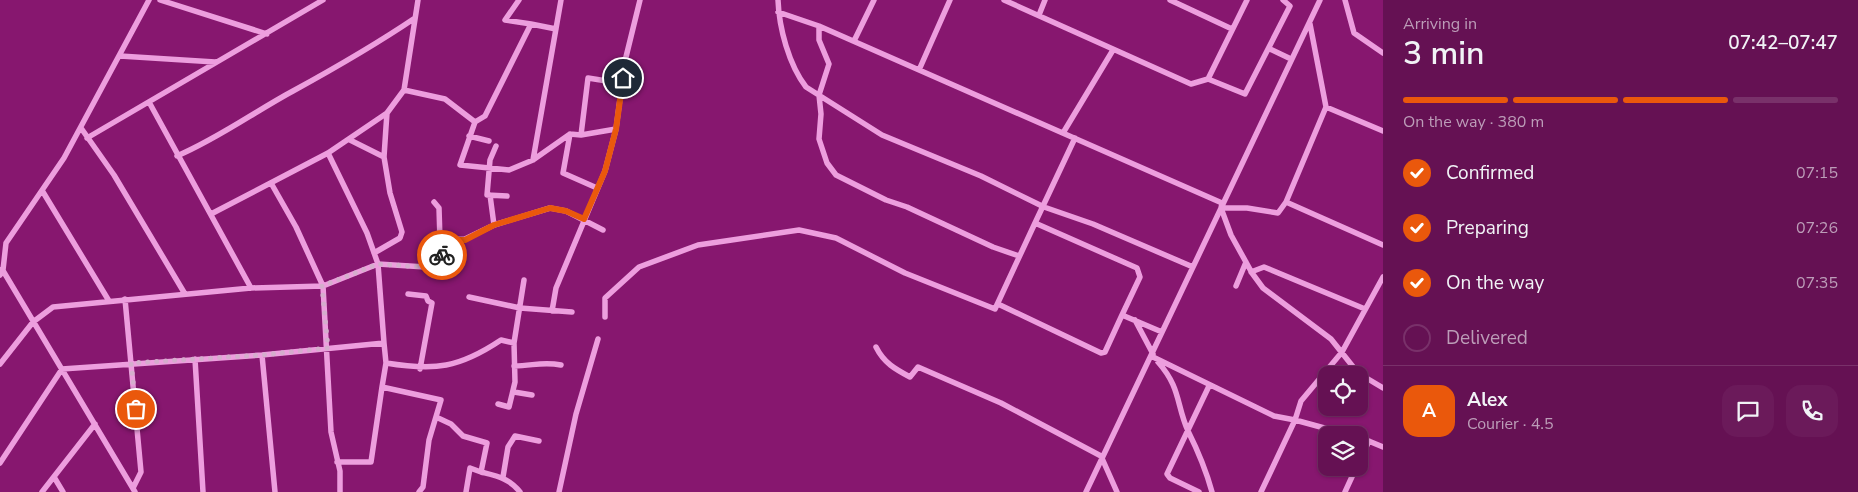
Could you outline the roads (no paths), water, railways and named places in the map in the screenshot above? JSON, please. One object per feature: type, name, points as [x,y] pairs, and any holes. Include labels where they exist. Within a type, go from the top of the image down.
[{"type":"street","points":[[134,490],[1,270],[6,243],[42,192],[81,128],[149,0]]},
{"type":"street","points":[[160,0],[266,34]]},
{"type":"street","points":[[87,138],[323,0]]},
{"type":"street","points":[[211,214],[328,153],[350,140],[387,113],[404,90],[418,0]]},
{"type":"street","points":[[519,0],[505,20],[556,29]]},
{"type":"street","points":[[534,160],[561,0]]},
{"type":"street","points":[[552,311],[556,288],[597,188],[616,129],[625,61],[640,0]]},
{"type":"street","points":[[778,0],[778,12],[792,62],[799,78],[806,87],[819,96],[882,136],[972,172],[1044,207],[1093,224],[1193,267]]},
{"type":"street","points":[[854,41],[874,0]]},
{"type":"street","points":[[919,70],[950,0]]},
{"type":"street","points":[[1004,0],[1188,84],[1208,79],[1245,94],[1270,49],[1290,6],[1283,0]]},
{"type":"street","points":[[1039,16],[1045,0]]},
{"type":"street","points":[[1170,0],[1232,29]]},
{"type":"street","points":[[1208,79],[1247,0]]},
{"type":"street","points":[[1086,492],[1101,456],[1152,355],[1320,0]]},
{"type":"street","points":[[1346,0],[1354,33],[1383,53]]},
{"type":"street","points":[[778,12],[819,26],[854,41],[1222,205],[1278,213],[1286,202],[1326,106],[1310,24]]},
{"type":"street","points":[[177,156],[202,145],[294,90],[334,70],[415,18]]},
{"type":"street","points":[[531,24],[485,116],[475,122],[460,165],[509,170],[534,160],[570,134],[581,135],[616,129]]},
{"type":"street","points":[[819,26],[819,40],[829,64],[819,96],[821,114],[819,139],[827,162],[836,175],[886,200],[907,207],[993,247],[1019,256]]},
{"type":"street","points":[[1270,49],[1291,59]]},
{"type":"street","points":[[1063,133],[1113,50]]},
{"type":"street","points":[[120,56],[216,62]]},
{"type":"street","points":[[581,135],[588,78],[613,82]]},
{"type":"street","points":[[404,90],[446,99],[475,122]]},
{"type":"street","points":[[149,102],[251,288]]},
{"type":"street","points":[[1326,106],[1383,131]]},
{"type":"street","points":[[374,252],[400,238],[402,232],[390,197],[384,157],[387,113]]},
{"type":"street","points":[[81,128],[114,175],[185,294]]},
{"type":"street","points":[[570,134],[563,174],[597,188]]},
{"type":"street","points":[[469,136],[489,141]]},
{"type":"street","points":[[605,317],[605,298],[639,266],[698,245],[799,230],[836,238],[905,273],[990,309],[995,309],[1075,138]]},
{"type":"street","points":[[350,140],[384,157]]},
{"type":"street","points":[[494,225],[490,195],[487,195],[489,168],[496,146]]},
{"type":"street","points":[[328,153],[378,264],[386,363],[371,462],[337,462]]},
{"type":"street","points":[[271,184],[296,227],[314,264],[322,286],[328,348],[331,432],[340,492]]},
{"type":"street","points":[[42,192],[109,301]]},
{"type":"street","points":[[490,195],[507,196]]},
{"type":"street","points":[[0,364],[33,322],[53,307],[251,288],[322,286],[378,264],[441,268],[439,208],[434,202]]},
{"type":"street","points":[[1286,202],[1383,244]]},
{"type":"street","points":[[1222,205],[1231,235],[1251,272],[1263,288],[1317,328],[1342,352],[1358,373],[1383,388]]},
{"type":"street","points":[[440,240],[465,240],[494,225],[550,208],[566,211],[603,230]]},
{"type":"street","points":[[998,304],[1101,353],[1105,352],[1140,277],[1137,268],[1035,222]]},
{"type":"street","points":[[1236,286],[1246,262]]},
{"type":"street","points":[[1251,272],[1264,267],[1365,309]]},
{"type":"street","points":[[1261,492],[1305,395],[1342,352],[1383,277]]},
{"type":"street","points":[[498,404],[509,407],[514,392],[514,343],[524,280]]},
{"type":"street","points":[[408,294],[426,296],[428,301],[432,303],[420,369]]},
{"type":"street","points":[[469,297],[520,308],[572,312]]},
{"type":"street","points":[[125,299],[140,472],[134,490]]},
{"type":"street","points":[[1122,315],[1162,332]]},
{"type":"street","points":[[1135,320],[1152,355],[1166,371],[1178,392],[1188,430],[1202,460],[1212,492]]},
{"type":"street","points":[[559,492],[576,414],[598,339]]},
{"type":"street","points":[[386,363],[420,369],[450,366],[484,352],[501,340],[514,343]]},
{"type":"street","points":[[62,369],[262,355],[384,343]]},
{"type":"street","points":[[876,347],[881,357],[890,366],[910,377],[918,367],[1001,403],[1101,456],[1117,492]]},
{"type":"street","points":[[262,355],[275,492]]},
{"type":"street","points":[[1152,355],[1209,386],[1274,416],[1318,426]]},
{"type":"street","points":[[195,360],[203,492]]},
{"type":"street","points":[[514,366],[530,366],[545,362],[561,365]]},
{"type":"street","points":[[0,463],[62,369]]},
{"type":"street","points":[[1200,492],[1167,476],[1209,386]]},
{"type":"street","points":[[382,387],[441,400],[429,440],[423,487],[420,492]]},
{"type":"street","points":[[514,392],[532,395]]},
{"type":"street","points":[[436,417],[451,424],[462,436],[488,443],[481,472]]},
{"type":"street","points":[[42,492],[95,424]]},
{"type":"street","points":[[503,477],[508,447],[515,436],[539,441]]},
{"type":"street","points":[[1369,441],[1383,447]]},
{"type":"street","points":[[466,492],[470,468],[503,477],[520,492]]},
{"type":"street","points":[[1345,492],[1352,476]]},
{"type":"street","points":[[54,477],[63,492]]}]
